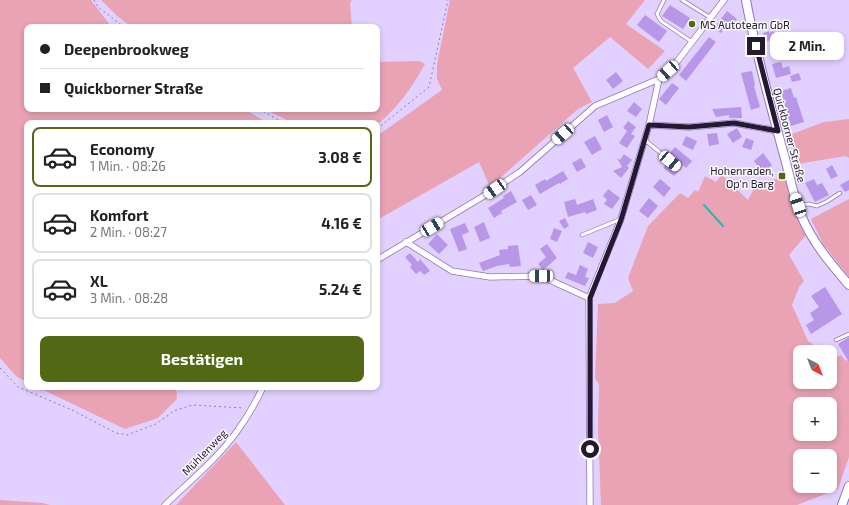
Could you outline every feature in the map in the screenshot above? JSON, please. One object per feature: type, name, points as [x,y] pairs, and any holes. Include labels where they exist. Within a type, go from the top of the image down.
[{"type":"main road","name":"Quickborner Straße","points":[[746,0],[778,131],[801,216],[817,244],[849,285]]},
{"type":"main road","points":[[842,505],[849,486]]},
{"type":"street","points":[[380,258],[482,198],[520,172],[595,106],[659,78],[676,63],[724,0]]},
{"type":"street","points":[[590,505],[590,298],[621,220],[645,140],[659,78]]},
{"type":"street","points":[[649,125],[689,127],[734,123],[778,131]]},
{"type":"street","points":[[406,242],[452,271],[490,277],[541,276],[590,298]]},
{"type":"street","name":"Mühlenweg","points":[[165,505],[223,448],[238,430],[252,409],[262,390]]},
{"type":"lane","points":[[664,0],[657,14],[661,22],[692,42]]},
{"type":"lane","points":[[682,0],[711,18]]},
{"type":"lane","points":[[645,140],[679,168]]},
{"type":"lane","points":[[798,205],[809,204],[817,206],[840,193]]},
{"type":"lane","points":[[582,235],[621,220]]},
{"type":"lane","points":[[836,340],[849,334]]},
{"type":"path","points":[[94,0],[98,7],[120,24]]},
{"type":"path","points":[[380,127],[429,86],[448,0]]},
{"type":"path","points":[[264,112],[279,120]]},
{"type":"path","points":[[0,368],[18,387],[24,390]]},
{"type":"path","points":[[25,390],[72,410],[116,433],[127,435],[156,424],[174,411],[192,405],[252,409]]},
{"type":"shaded area","points":[[0,0],[91,0],[109,24],[24,24],[24,112],[249,112],[263,120],[24,120],[24,380],[16,376],[0,358]]},
{"type":"shaded area","points":[[101,0],[352,0],[350,3],[352,24],[128,24],[117,16]]},
{"type":"shaded area","points":[[450,0],[645,0],[626,24],[665,51],[648,69],[610,37],[573,68],[592,102],[578,109],[490,187],[479,162],[380,218],[380,134],[442,90],[437,79],[437,64]]},
{"type":"shaded area","points":[[419,61],[425,64],[404,97],[380,122],[380,120],[287,120],[270,112],[380,112],[380,62]]},
{"type":"shaded area","points":[[849,119],[849,158],[846,156],[797,164],[789,135],[824,122]]},
{"type":"shaded area","points":[[722,175],[748,200],[756,185],[786,176],[795,210],[806,235],[789,255],[804,281],[799,287],[792,305],[808,341],[814,345],[793,345],[793,389],[837,389],[837,357],[841,355],[846,361],[849,359],[849,457],[837,489],[837,449],[793,449],[793,493],[828,493],[797,505],[601,505],[598,429],[599,384],[595,378],[598,304],[615,303],[633,291],[628,278],[648,226],[680,193],[688,198],[695,190],[698,192],[705,176],[716,182]]},
{"type":"shaded area","points":[[849,199],[849,277],[823,244],[811,219]]},
{"type":"shaded area","points":[[43,390],[176,390],[177,399],[158,418],[125,429]]},
{"type":"shaded area","points":[[236,442],[285,505],[176,505]]},
{"type":"shaded area","points":[[0,500],[43,503],[50,505],[0,505]]},
{"type":"building","points":[[670,5],[690,18],[683,29],[662,16]]},
{"type":"building","points":[[727,11],[737,19],[732,26],[728,23],[721,33],[714,28]]},
{"type":"building","points":[[645,15],[667,31],[659,42],[637,25]]},
{"type":"building","points":[[769,31],[769,33],[774,31],[776,38],[765,42],[763,33]]},
{"type":"building","points":[[709,37],[716,42],[686,81],[679,75]]},
{"type":"building","points":[[781,62],[783,68],[789,66],[791,74],[776,78],[772,64]]},
{"type":"building","points":[[752,71],[754,86],[760,107],[751,110],[741,73]]},
{"type":"building","points":[[616,72],[623,81],[613,89],[606,80]]},
{"type":"building","points":[[799,73],[801,80],[792,82],[790,76]]},
{"type":"building","points":[[672,83],[679,88],[666,105],[659,99]]},
{"type":"building","points":[[791,88],[794,98],[796,97],[804,122],[791,126],[781,91]]},
{"type":"building","points":[[634,102],[642,109],[636,117],[627,111]]},
{"type":"building","points":[[741,107],[742,118],[729,118],[729,115],[716,117],[712,109]]},
{"type":"building","points":[[607,115],[613,127],[604,132],[598,120]]},
{"type":"building","points":[[628,121],[636,127],[631,134],[635,136],[627,148],[619,143],[627,131],[623,128]]},
{"type":"building","points":[[737,128],[742,137],[733,143],[727,134]]},
{"type":"building","points":[[717,133],[719,144],[709,146],[707,134]]},
{"type":"building","points":[[595,136],[602,149],[592,155],[584,142]]},
{"type":"building","points":[[686,136],[697,141],[693,150],[682,145]]},
{"type":"building","points":[[746,138],[754,141],[751,150],[742,147]]},
{"type":"building","points":[[675,147],[692,161],[686,168],[683,165],[682,167],[671,158],[672,156],[669,154]]},
{"type":"building","points":[[763,153],[772,165],[763,173],[754,161]]},
{"type":"building","points":[[624,154],[632,160],[627,166],[629,168],[621,178],[613,171],[622,167],[617,158],[620,160]]},
{"type":"building","points":[[581,158],[586,167],[577,172],[572,163]]},
{"type":"building","points":[[667,162],[679,171],[674,176],[663,168]]},
{"type":"building","points":[[832,165],[838,176],[831,179],[826,169]]},
{"type":"building","points":[[563,171],[568,179],[540,194],[535,185],[545,179],[546,181]]},
{"type":"building","points":[[660,179],[671,188],[664,197],[653,187]]},
{"type":"building","points":[[814,179],[817,185],[822,183],[829,195],[815,202],[805,183]]},
{"type":"building","points":[[849,180],[849,190],[845,192],[840,185]]},
{"type":"building","points":[[608,189],[620,198],[612,209],[604,204],[607,200],[603,196]]},
{"type":"building","points":[[511,191],[517,202],[501,211],[502,213],[494,218],[488,208],[504,198],[503,196]]},
{"type":"building","points":[[531,195],[537,205],[528,210],[522,200]]},
{"type":"building","points":[[649,198],[658,206],[648,218],[639,211]]},
{"type":"building","points":[[575,199],[577,205],[593,199],[597,210],[586,214],[585,212],[568,217],[564,202]]},
{"type":"building","points":[[565,218],[569,226],[564,229],[559,221]]},
{"type":"building","points":[[484,222],[490,238],[480,242],[474,227]]},
{"type":"building","points":[[465,223],[469,232],[462,235],[467,249],[459,252],[450,229]]},
{"type":"building","points":[[554,228],[562,231],[557,242],[550,239]]},
{"type":"building","points":[[437,234],[448,245],[439,254],[428,244]]},
{"type":"building","points":[[588,242],[598,247],[593,258],[583,253]]},
{"type":"building","points":[[547,244],[557,258],[543,270],[538,264],[546,257],[540,249]]},
{"type":"building","points":[[518,245],[521,266],[510,267],[509,264],[483,271],[479,263],[500,255],[499,250],[508,249],[508,246]]},
{"type":"building","points":[[410,253],[418,262],[420,259],[430,271],[424,275],[420,271],[416,274],[410,267],[412,265],[405,257]]},
{"type":"building","points":[[580,265],[588,269],[585,277],[589,278],[585,286],[565,278],[568,272],[576,275]]},
{"type":"building","points":[[825,287],[842,314],[811,334],[806,325],[814,320],[810,313],[819,307],[811,296]]},
{"type":"building","points":[[849,337],[849,362],[838,344]]},
{"type":"waterway","points":[[704,205],[723,226]]},
{"type":"place","name":"MS Autoteam GbR","points":[[692,24]]},
{"type":"place","name":"Hohenraden, Op'n Barg","points":[[782,176]]},
{"type":"route","points":[[590,449],[590,298],[621,220],[649,125],[689,127],[734,123],[778,131],[756,46]]}]
